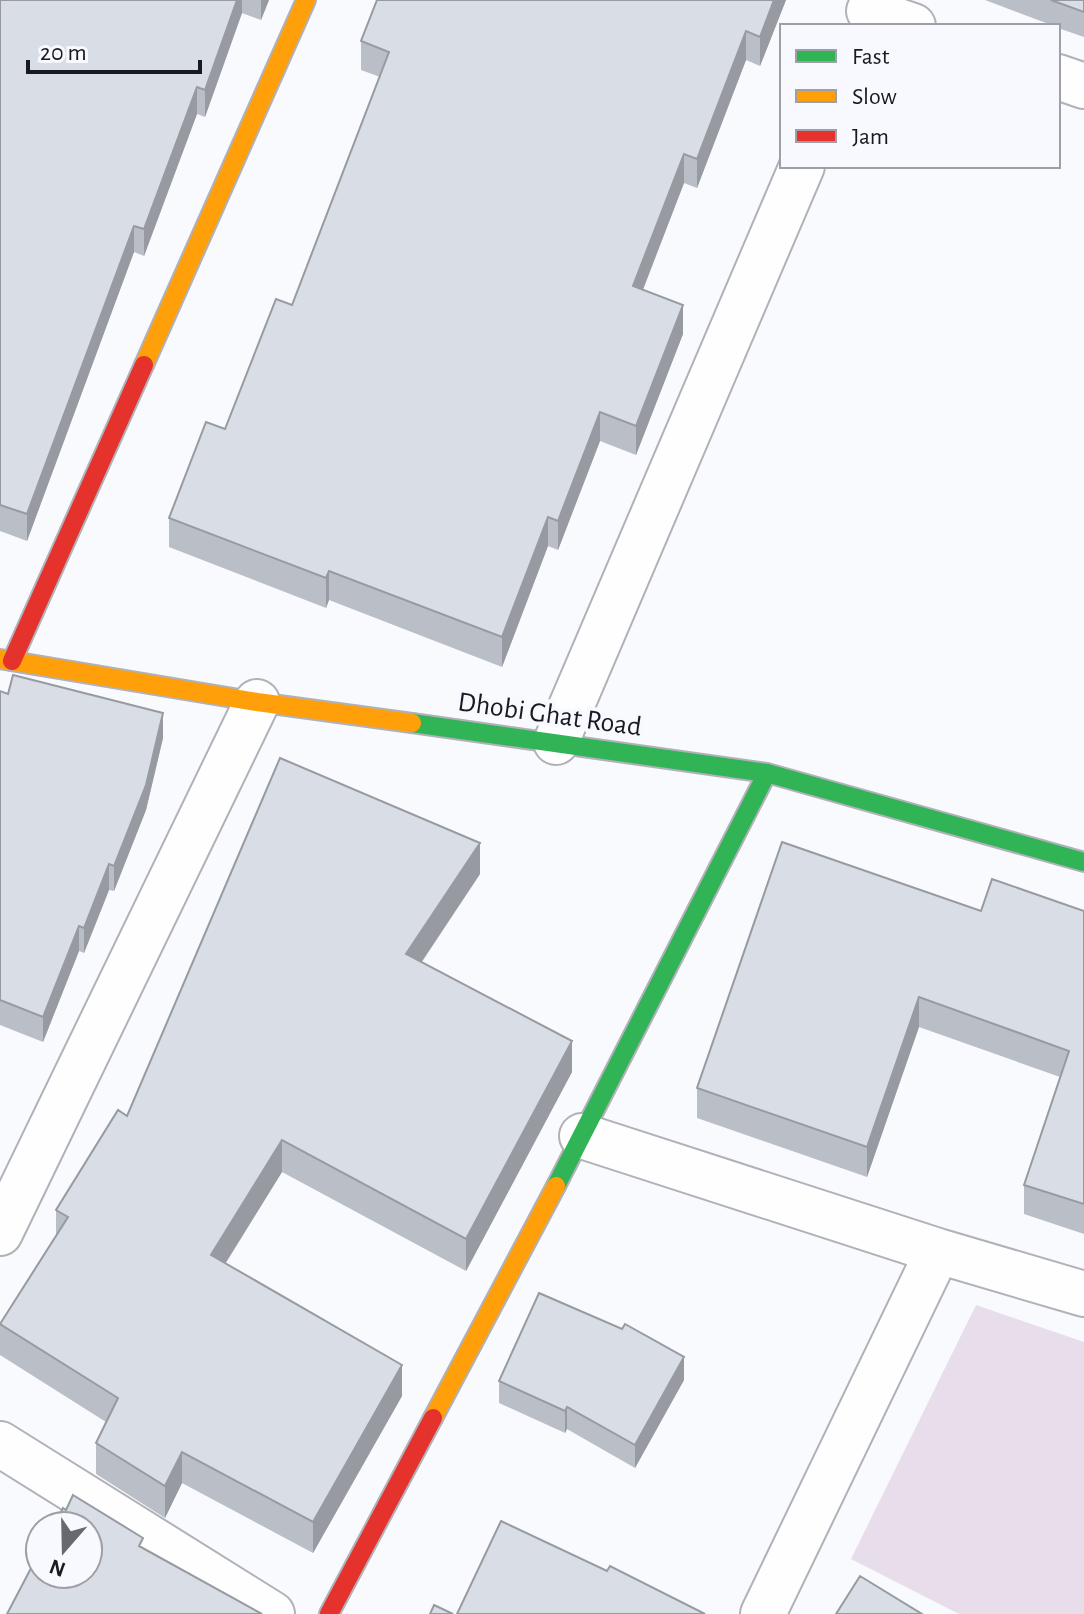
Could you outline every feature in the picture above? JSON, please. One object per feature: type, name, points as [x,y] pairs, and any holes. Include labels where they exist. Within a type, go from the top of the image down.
[{"type":"street","points":[[6,660],[306,0]]},
{"type":"street","points":[[868,12],[907,24]]},
{"type":"street","points":[[1060,78],[1084,86]]},
{"type":"street","points":[[556,742],[801,168]]},
{"type":"street","name":"Dhobi Ghat Road","points":[[6,660],[257,702],[767,773],[1084,862]]},
{"type":"street","points":[[0,1233],[257,702]]},
{"type":"street","points":[[329,1614],[582,1136],[767,773]]},
{"type":"street","points":[[582,1136],[938,1251],[1084,1294]]},
{"type":"street","points":[[763,1614],[938,1251]]},
{"type":"street","points":[[0,1444],[272,1614]]},
{"type":"shaded area","points":[[976,1305],[1084,1342],[1084,1614],[959,1614],[851,1559]]},
{"type":"building","points":[[0,0],[237,0],[205,90],[197,87],[144,229],[134,226],[27,514],[0,505]]},
{"type":"building","points":[[377,0],[774,0],[760,37],[746,31],[697,159],[684,154],[633,286],[683,305],[636,426],[600,412],[558,521],[548,517],[502,637],[329,571],[326,578],[169,518],[206,422],[225,429],[276,299],[292,305],[389,52],[361,41]]},
{"type":"building","points":[[1051,0],[1084,0],[1084,12]]},
{"type":"building","points":[[13,675],[163,713],[146,785],[114,866],[109,864],[84,928],[79,926],[43,1017],[0,1000],[0,691],[8,694]]},
{"type":"building","points":[[280,758],[480,843],[406,954],[572,1041],[466,1239],[282,1140],[211,1255],[402,1365],[313,1522],[182,1452],[165,1486],[96,1443],[118,1398],[0,1324],[68,1217],[56,1210],[118,1110],[127,1116]]},
{"type":"building","points":[[782,842],[981,911],[992,879],[1084,911],[1084,1204],[1024,1185],[1069,1051],[919,997],[867,1147],[697,1088]]},
{"type":"building","points":[[539,1293],[622,1329],[625,1324],[684,1357],[635,1445],[567,1407],[565,1411],[499,1381]]},
{"type":"building","points":[[73,1495],[97,1510],[66,1510]]},
{"type":"building","points":[[104,1514],[143,1538],[139,1546],[262,1614],[7,1614],[24,1582],[24,1590],[104,1590]]},
{"type":"building","points":[[501,1521],[607,1571],[610,1566],[705,1614],[457,1614]]},
{"type":"building","points":[[860,1576],[922,1614],[836,1614]]},
{"type":"building","points":[[434,1605],[453,1614],[430,1614]]},
{"type":"traffic: fast","points":[[412,723],[767,773],[1084,862]]},
{"type":"traffic: fast","points":[[556,1186],[767,773]]},
{"type":"traffic: slow","points":[[144,365],[306,0]]},
{"type":"traffic: slow","points":[[0,659],[257,702],[412,723]]},
{"type":"traffic: slow","points":[[433,1418],[556,1186]]},
{"type":"traffic: jam","points":[[12,661],[144,365]]},
{"type":"traffic: jam","points":[[329,1614],[433,1418]]}]
